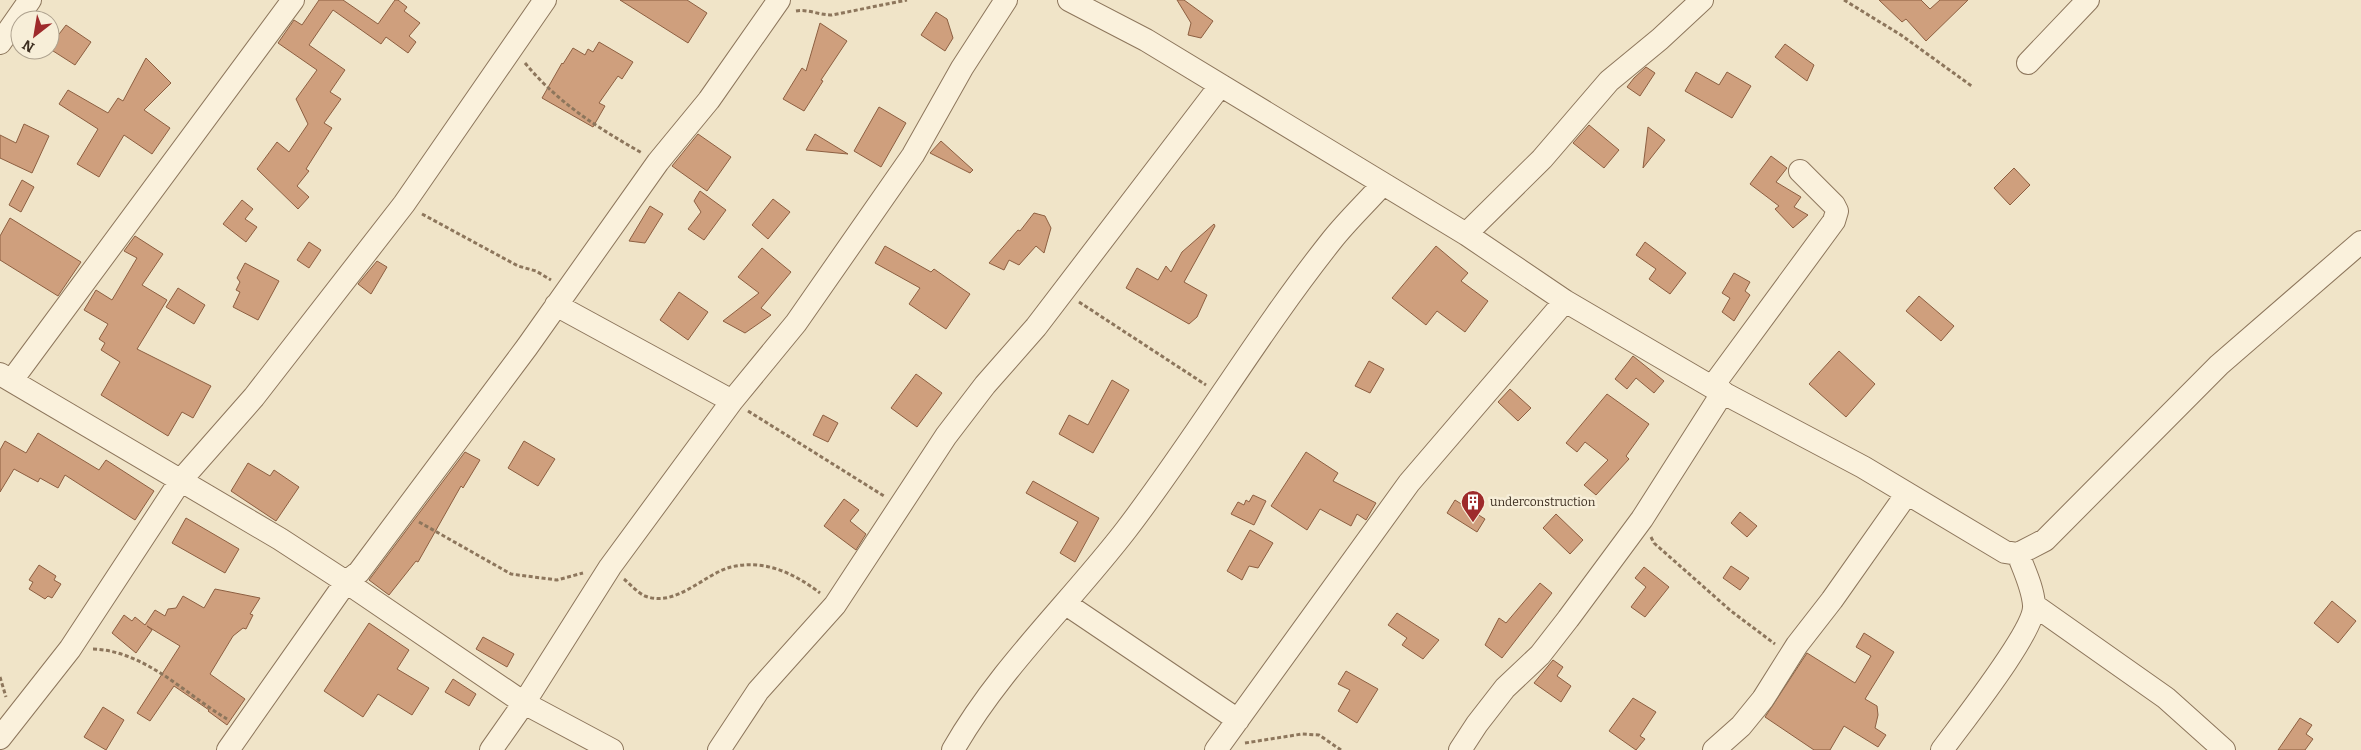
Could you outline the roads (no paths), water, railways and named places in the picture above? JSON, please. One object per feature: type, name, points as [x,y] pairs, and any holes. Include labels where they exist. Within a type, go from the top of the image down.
[{"type":"street","points":[[0,43],[30,0]]},
{"type":"street","points":[[293,0],[6,377],[181,480],[346,582],[524,703],[612,750]]},
{"type":"street","points":[[0,738],[70,649],[181,480],[254,397],[404,204],[545,0]]},
{"type":"street","points":[[491,750],[524,703],[610,567],[732,401],[796,322],[913,155],[962,68],[1006,0]]},
{"type":"street","points":[[1069,0],[1146,40],[1466,234],[1565,301],[1718,389],[1863,467],[1906,495],[2006,552],[2018,554],[2045,540],[2219,366],[2361,242]]},
{"type":"street","points":[[1466,234],[1542,159],[1609,81],[1660,39],[1702,0]]},
{"type":"street","points":[[2028,63],[2088,0]]},
{"type":"street","points":[[228,750],[346,582],[359,572],[404,513],[561,299],[658,162],[786,6]]},
{"type":"street","points":[[719,750],[758,691],[835,604],[963,413],[1062,291],[1220,86]]},
{"type":"street","points":[[1460,750],[1477,724],[1505,688],[1540,655],[1568,620],[1642,519],[1718,389],[1834,221],[1837,211],[1834,205],[1800,171]]},
{"type":"street","points":[[953,750],[1018,657],[1066,604],[1127,528],[1191,441],[1278,312],[1333,239],[1383,184]]},
{"type":"street","points":[[561,299],[732,401]]},
{"type":"street","points":[[1219,746],[1409,483],[1565,301]]},
{"type":"street","points":[[1714,750],[1741,726],[1757,706],[1790,655],[1906,495]]},
{"type":"street","points":[[1942,750],[2019,642],[2033,616],[2034,605],[2018,554]]},
{"type":"street","points":[[1066,604],[1238,720]]},
{"type":"street","points":[[2034,605],[2166,698],[2224,750]]},
{"type":"place","name":"underconstruction","points":[[1473,523]]}]
